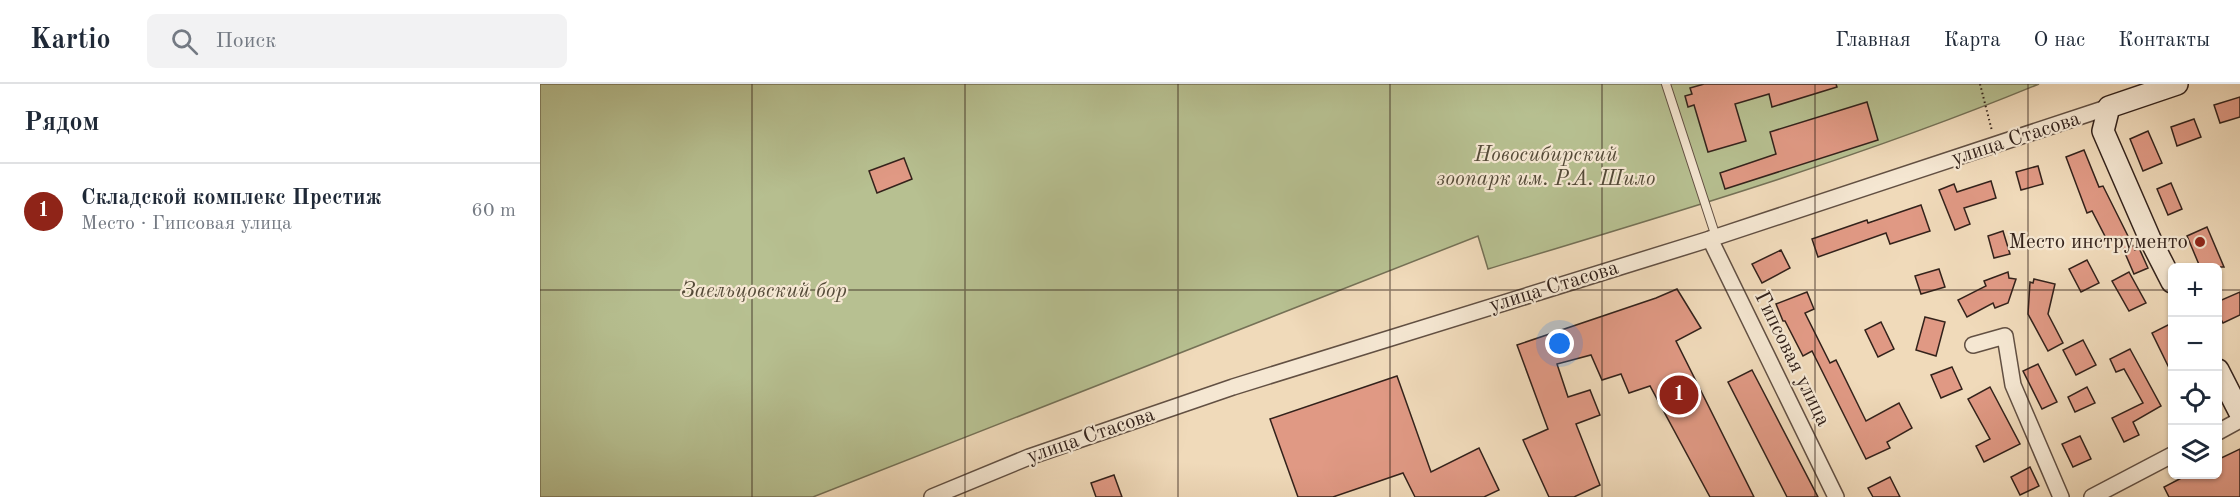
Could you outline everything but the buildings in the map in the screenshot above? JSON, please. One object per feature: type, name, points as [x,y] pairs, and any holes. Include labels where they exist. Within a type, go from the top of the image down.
[{"type":"street","name":"улица Стасова","points":[[932,497],[1029,457],[1233,387],[1713,238],[1996,146],[2177,84]]},
{"type":"street","points":[[2109,108],[2103,131],[2168,274]]},
{"type":"street","name":"Гипсовая улица","points":[[1713,238],[1836,497]]},
{"type":"street","points":[[1973,345],[2005,336],[2013,385],[2061,497]]},
{"type":"street","points":[[2218,371],[2240,413]]},
{"type":"street","points":[[2222,429],[2240,420]]},
{"type":"street","points":[[2092,497],[2168,457]]},
{"type":"lane","points":[[1666,84],[1713,238]]},
{"type":"path","points":[[1980,84],[1996,146]]},
{"type":"green space","name":"Заельцовский бор","points":[[540,84],[2039,84],[1972,111],[1835,160],[1488,269],[1478,236],[813,497],[540,497]]},
{"type":"place","name":"Место инструменто","points":[[2200,242]]},
{"type":"place","name":"Складской комплекс Престиж","points":[[1679,395]]},
{"type":"park label","name":"Новосибирский зоопарк им. Р.А. Шило","points":[[1546,167]]}]
